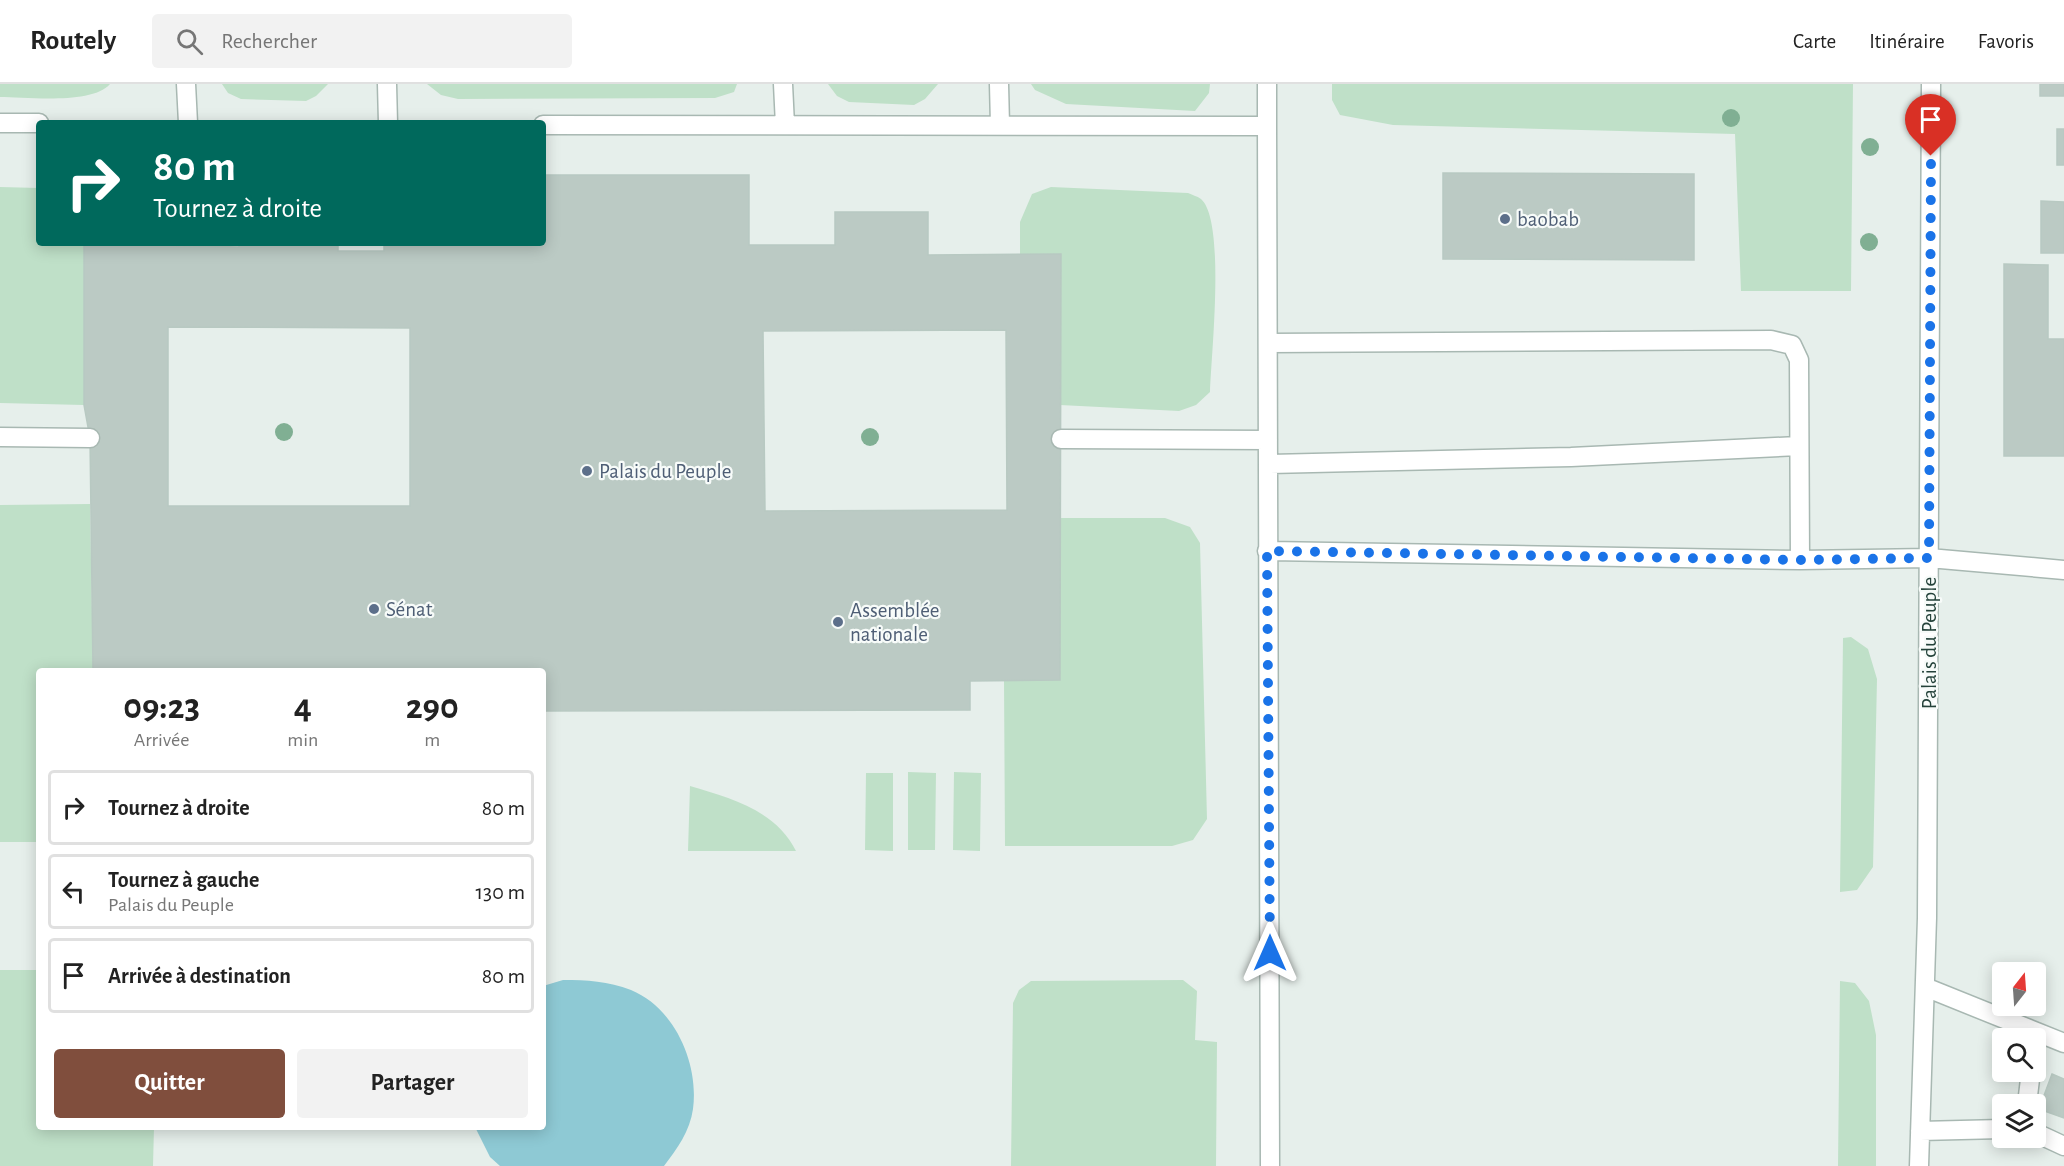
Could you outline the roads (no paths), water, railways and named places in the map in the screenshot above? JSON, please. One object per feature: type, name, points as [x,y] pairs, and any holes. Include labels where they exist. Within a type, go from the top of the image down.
[{"type":"street","points":[[186,84],[188,120]]},
{"type":"street","points":[[387,84],[388,120]]},
{"type":"street","points":[[783,84],[785,125]]},
{"type":"street","points":[[999,84],[1000,125]]},
{"type":"street","points":[[1267,84],[1270,1166]]},
{"type":"street","name":"Palais du Peuple","points":[[1919,1166],[1925,987],[1931,84]]},
{"type":"street","points":[[0,123],[36,123]]},
{"type":"street","points":[[546,125],[1267,126]]},
{"type":"street","points":[[1268,343],[1771,340],[1792,345],[1799,360],[1800,560]]},
{"type":"street","points":[[0,436],[90,438]]},
{"type":"street","points":[[1061,439],[1268,440]]},
{"type":"street","points":[[1268,465],[1571,457],[1798,446]]},
{"type":"street","points":[[1267,551],[1800,560],[1929,558],[2064,570]]},
{"type":"street","points":[[1925,987],[2019,1028]]},
{"type":"street","points":[[2046,1038],[2064,1043]]},
{"type":"street","points":[[1920,1131],[1992,1129]]},
{"type":"street","points":[[2046,1138],[2064,1146]]},
{"type":"water","points":[[563,980],[581,980],[631,990],[647,998],[672,1024],[688,1056],[694,1092],[693,1109],[686,1132],[664,1166],[500,1166],[490,1157],[476,1130],[546,1130],[546,985]]},
{"type":"place","name":"baobab","points":[[1505,219]]},
{"type":"place","name":"Palais du Peuple","points":[[587,471]]},
{"type":"place","name":"Sénat","points":[[374,609]]},
{"type":"place","name":"Assemblée nationale","points":[[838,622]]}]
